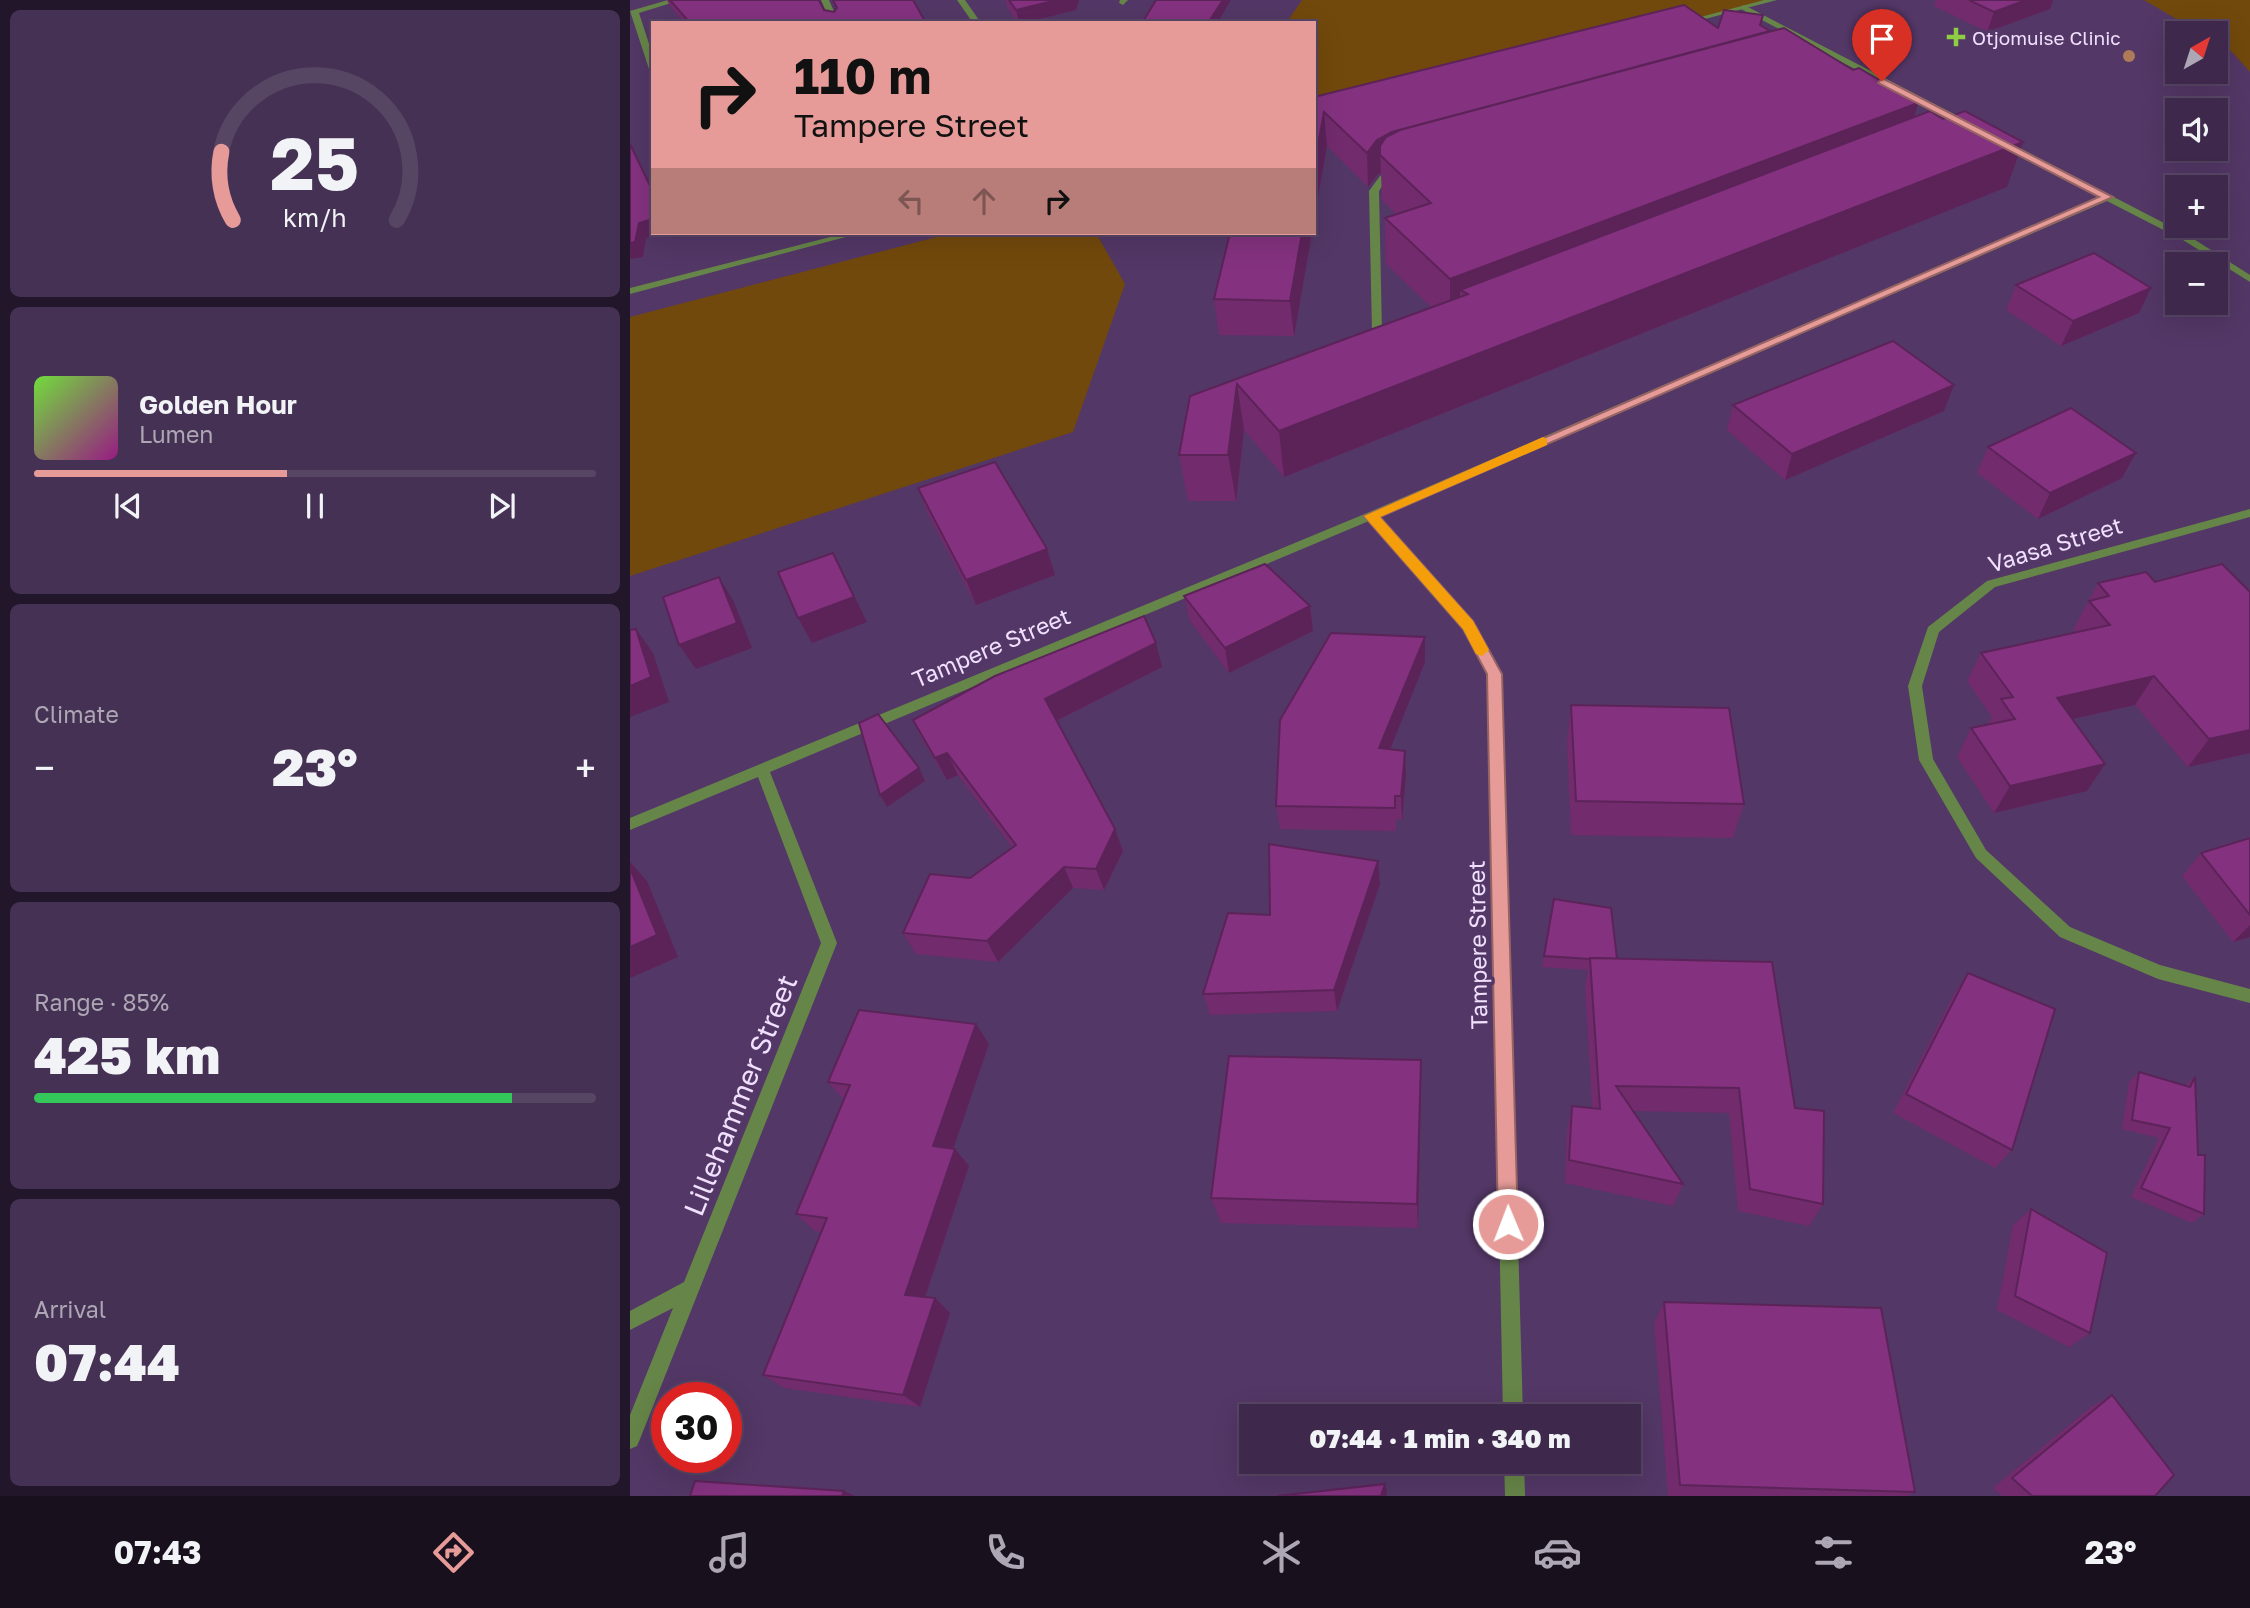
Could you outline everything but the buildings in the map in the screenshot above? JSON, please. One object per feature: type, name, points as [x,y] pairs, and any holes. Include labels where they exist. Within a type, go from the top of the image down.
[{"type":"street","points":[[651,64],[632,12],[677,0]]},
{"type":"street","points":[[825,0],[834,21]]},
{"type":"street","points":[[961,0],[975,21]]},
{"type":"street","points":[[1677,24],[1773,0]]},
{"type":"street","points":[[1744,8],[1973,127],[1960,132]]},
{"type":"street","points":[[1814,56],[1827,52]]},
{"type":"street","points":[[1996,139],[2186,238],[2250,279]]},
{"type":"street","points":[[1398,341],[1385,339],[1377,334],[1374,191],[1383,178],[1410,168]]},
{"type":"street","name":"Tampere Street","points":[[630,824],[1371,516],[2107,197]]},
{"type":"street","points":[[630,291],[848,235]]},
{"type":"street","name":"Vaasa Street","points":[[2250,513],[1991,584],[1933,630],[1915,686],[1926,760],[1981,854],[2055,924],[2065,932],[2158,972],[2250,996]]},
{"type":"street","name":"Tampere Street","points":[[1371,516],[1468,625],[1495,674],[1513,1404]]},
{"type":"street","name":"Lillehammer Street","points":[[630,1439],[829,943],[762,769]]},
{"type":"street","points":[[630,1321],[691,1288]]},
{"type":"street","points":[[1514,1474],[1515,1496]]},
{"type":"shaded area","points":[[1302,0],[1773,0],[1316,115],[1316,21],[1287,21]]},
{"type":"shaded area","points":[[2144,0],[2250,0],[2250,72],[2228,50],[2228,21],[2180,21]]},
{"type":"shaded area","points":[[944,235],[1097,235],[1125,284],[1073,432],[630,576],[630,317]]},
{"type":"slow traffic","points":[[1482,650],[1468,625],[1371,516],[1543,442]]},
{"type":"place","name":"Otjomuise Clinic","points":[[1956,37]]},
{"type":"route","points":[[1508,1224],[1495,674],[1468,625],[1371,516],[2107,197],[1882,81]]}]
